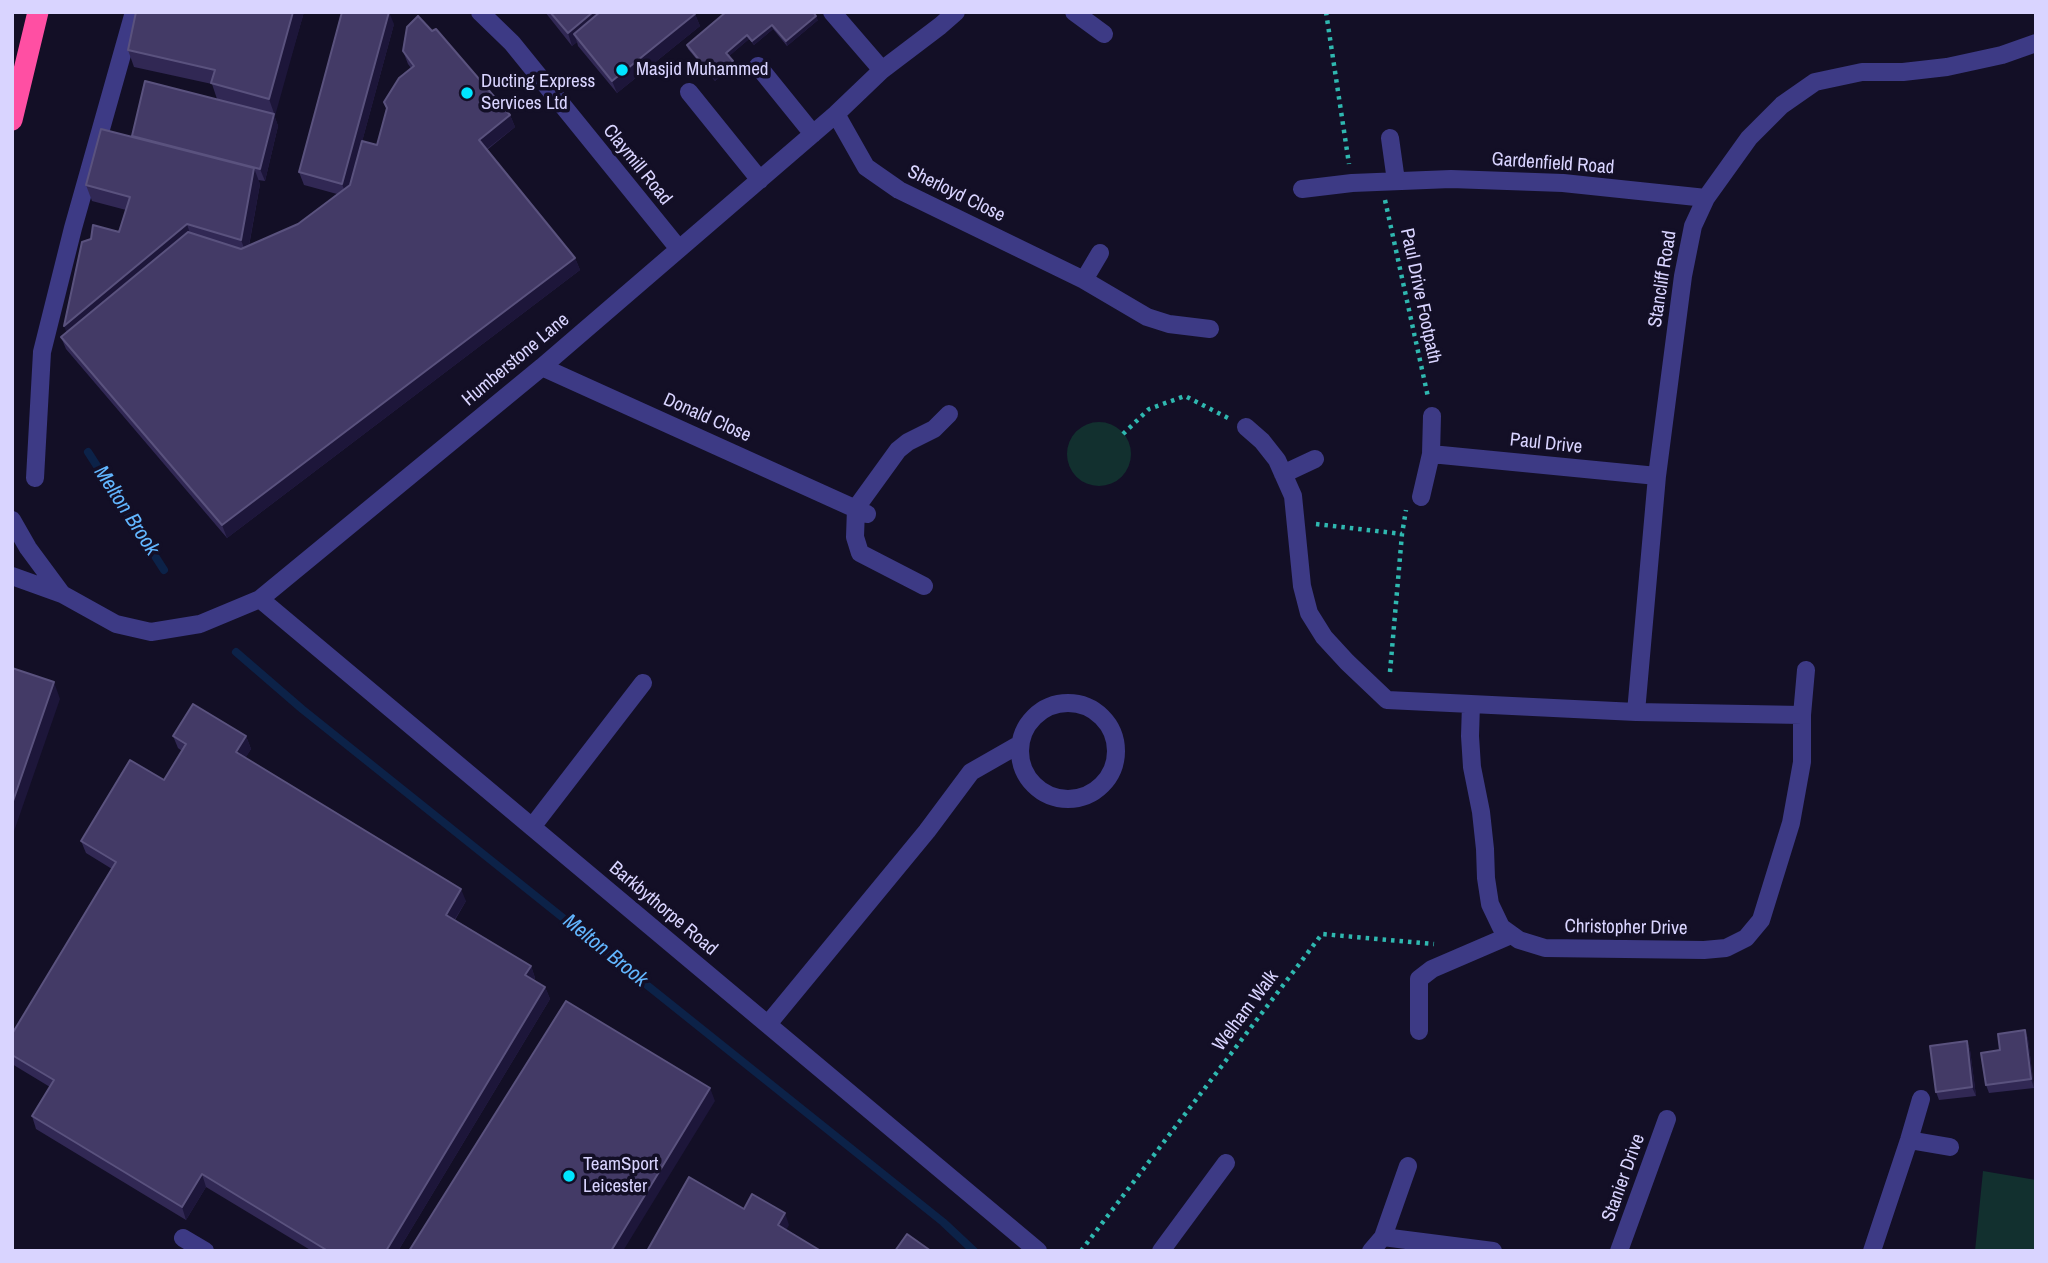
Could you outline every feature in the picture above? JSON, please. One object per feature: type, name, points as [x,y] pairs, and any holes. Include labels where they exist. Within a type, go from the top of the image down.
[{"type":"highway","points":[[12,120],[38,12]]},
{"type":"street","points":[[35,478],[42,352],[73,228],[134,12]]},
{"type":"street","name":"Claymill Road","points":[[480,12],[512,43],[679,249]]},
{"type":"street","points":[[832,12],[882,71]]},
{"type":"street","name":"Humberstone Lane","points":[[12,576],[62,594],[116,624],[151,632],[200,624],[260,599],[542,367],[836,114],[882,71],[956,12]]},
{"type":"street","points":[[1074,12],[1104,34]]},
{"type":"street","name":"Stancliff Road","points":[[1636,712],[1657,476],[1683,276],[1693,226],[1706,198],[1749,138],[1782,105],[1815,82],[1862,72],[1903,72],[1947,67],[2002,55],[2036,43]]},
{"type":"street","points":[[758,66],[813,134]]},
{"type":"street","points":[[689,92],[760,180]]},
{"type":"street","name":"Sherloyd Close","points":[[836,114],[866,167],[899,190],[1084,280],[1147,317],[1169,324],[1210,329]]},
{"type":"street","points":[[1388,182],[1390,138]]},
{"type":"street","name":"Gardenfield Road","points":[[1302,188],[1451,179],[1563,183],[1706,198]]},
{"type":"street","points":[[1084,280],[1100,253]]},
{"type":"street","name":"Donald Close","points":[[542,367],[861,511]]},
{"type":"street","points":[[924,586],[860,553],[855,537],[861,511],[890,460],[908,442],[934,429],[949,414]]},
{"type":"street","points":[[1421,497],[1431,454],[1432,416]]},
{"type":"street","points":[[1247,427],[1277,460],[1293,496],[1302,586],[1309,613],[1324,637],[1387,700],[1636,712],[1802,715]]},
{"type":"street","name":"Paul Drive","points":[[1431,454],[1657,476]]},
{"type":"street","points":[[1283,474],[1315,459]]},
{"type":"street","name":"Humberstone Lane","points":[[12,520],[28,548],[62,594]]},
{"type":"street","name":"Barkbythorpe Road","points":[[260,599],[1038,1251]]},
{"type":"street","name":"Christopher Drive","points":[[1511,935],[1545,948],[1704,950],[1726,948],[1746,938],[1761,920],[1791,823],[1802,762],[1806,670]]},
{"type":"street","points":[[532,827],[643,682]]},
{"type":"street","points":[[768,1024],[928,831],[971,772],[1020,744],[1025,729],[1040,712],[1061,704],[1077,704],[1091,709],[1104,719],[1112,732],[1114,763],[1108,778],[1097,790],[1083,797],[1058,798],[1037,788],[1026,776],[1020,744]]},
{"type":"street","points":[[1471,704],[1472,767],[1481,812],[1490,904],[1501,928],[1511,935]]},
{"type":"street","points":[[1419,1031],[1419,979],[1432,969],[1511,935]]},
{"type":"street","points":[[1872,1251],[1921,1099]]},
{"type":"street","name":"Stanier Drive","points":[[1619,1251],[1667,1119]]},
{"type":"street","points":[[1909,1140],[1950,1147]]},
{"type":"street","points":[[1161,1251],[1226,1163]]},
{"type":"street","points":[[1408,1166],[1377,1244],[1493,1251]]},
{"type":"street","points":[[183,1238],[205,1251]]},
{"type":"path","points":[[1325,12],[1352,183]]},
{"type":"path","name":"Paul Drive Footpath","points":[[1388,182],[1432,416]]},
{"type":"path","points":[[1123,434],[1149,409],[1185,396],[1247,427]]},
{"type":"path","points":[[1387,700],[1407,504],[1421,497]]},
{"type":"path","points":[[1297,522],[1402,534]]},
{"type":"path","name":"Welham Walk","points":[[1081,1251],[1322,934],[1446,945]]},
{"type":"green space","points":[[1099,422],[1122,431],[1131,454],[1122,477],[1099,486],[1076,477],[1067,454],[1076,431]]},
{"type":"green space","points":[[1983,1171],[2036,1180],[2036,1251],[1975,1251]]},
{"type":"building","points":[[136,12],[293,12],[269,99],[211,83],[215,70],[128,50]]},
{"type":"building","points":[[342,12],[389,12],[342,184],[299,172]]},
{"type":"building","points":[[550,12],[593,12],[568,33]]},
{"type":"building","name":"Masjid Muhammed","points":[[600,12],[695,14],[612,81],[574,34]]},
{"type":"building","points":[[726,12],[813,12],[816,16],[786,41],[772,25],[752,41],[747,35],[726,53],[733,61],[713,77],[687,45]]},
{"type":"building","points":[[418,16],[432,31],[436,29],[510,115],[479,140],[575,258],[222,525],[61,337],[188,232],[241,249],[298,224],[350,185],[362,141],[377,145],[387,108],[384,102],[399,78],[414,66],[403,51],[407,27]]},
{"type":"building","points":[[145,81],[274,114],[260,169],[132,136]]},
{"type":"building","points":[[101,129],[254,168],[241,240],[187,224],[64,326],[82,242],[91,239],[93,225],[119,232],[130,197],[86,185]]},
{"type":"building","points":[[12,668],[54,682],[12,804]]},
{"type":"building","points":[[193,704],[246,736],[236,752],[461,889],[446,915],[531,966],[525,975],[545,987],[386,1251],[328,1251],[202,1174],[182,1207],[32,1116],[54,1080],[12,1055],[12,1034],[116,862],[81,841],[130,760],[164,780],[186,744],[173,736]]},
{"type":"building","name":"TeamSport Leicester","points":[[566,1001],[710,1088],[611,1251],[409,1251]]},
{"type":"building","points":[[2025,1030],[2031,1079],[1986,1085],[1981,1053],[2000,1050],[1998,1034]]},
{"type":"building","points":[[1967,1041],[1972,1087],[1936,1092],[1930,1046]]},
{"type":"building","points":[[689,1177],[744,1209],[752,1194],[785,1213],[778,1225],[821,1251],[647,1251]]},
{"type":"building","points":[[907,1234],[931,1251],[895,1251]]},
{"type":"waterway","name":"Melton Brook","points":[[88,452],[164,570]]},
{"type":"waterway","name":"Melton Brook","points":[[236,652],[302,709],[943,1222],[974,1251]]},
{"type":"place","name":"Masjid Muhammed","points":[[622,70]]},
{"type":"place","name":"Ducting Express Services Ltd","points":[[467,93]]},
{"type":"place","name":"TeamSport Leicester","points":[[569,1176]]}]
